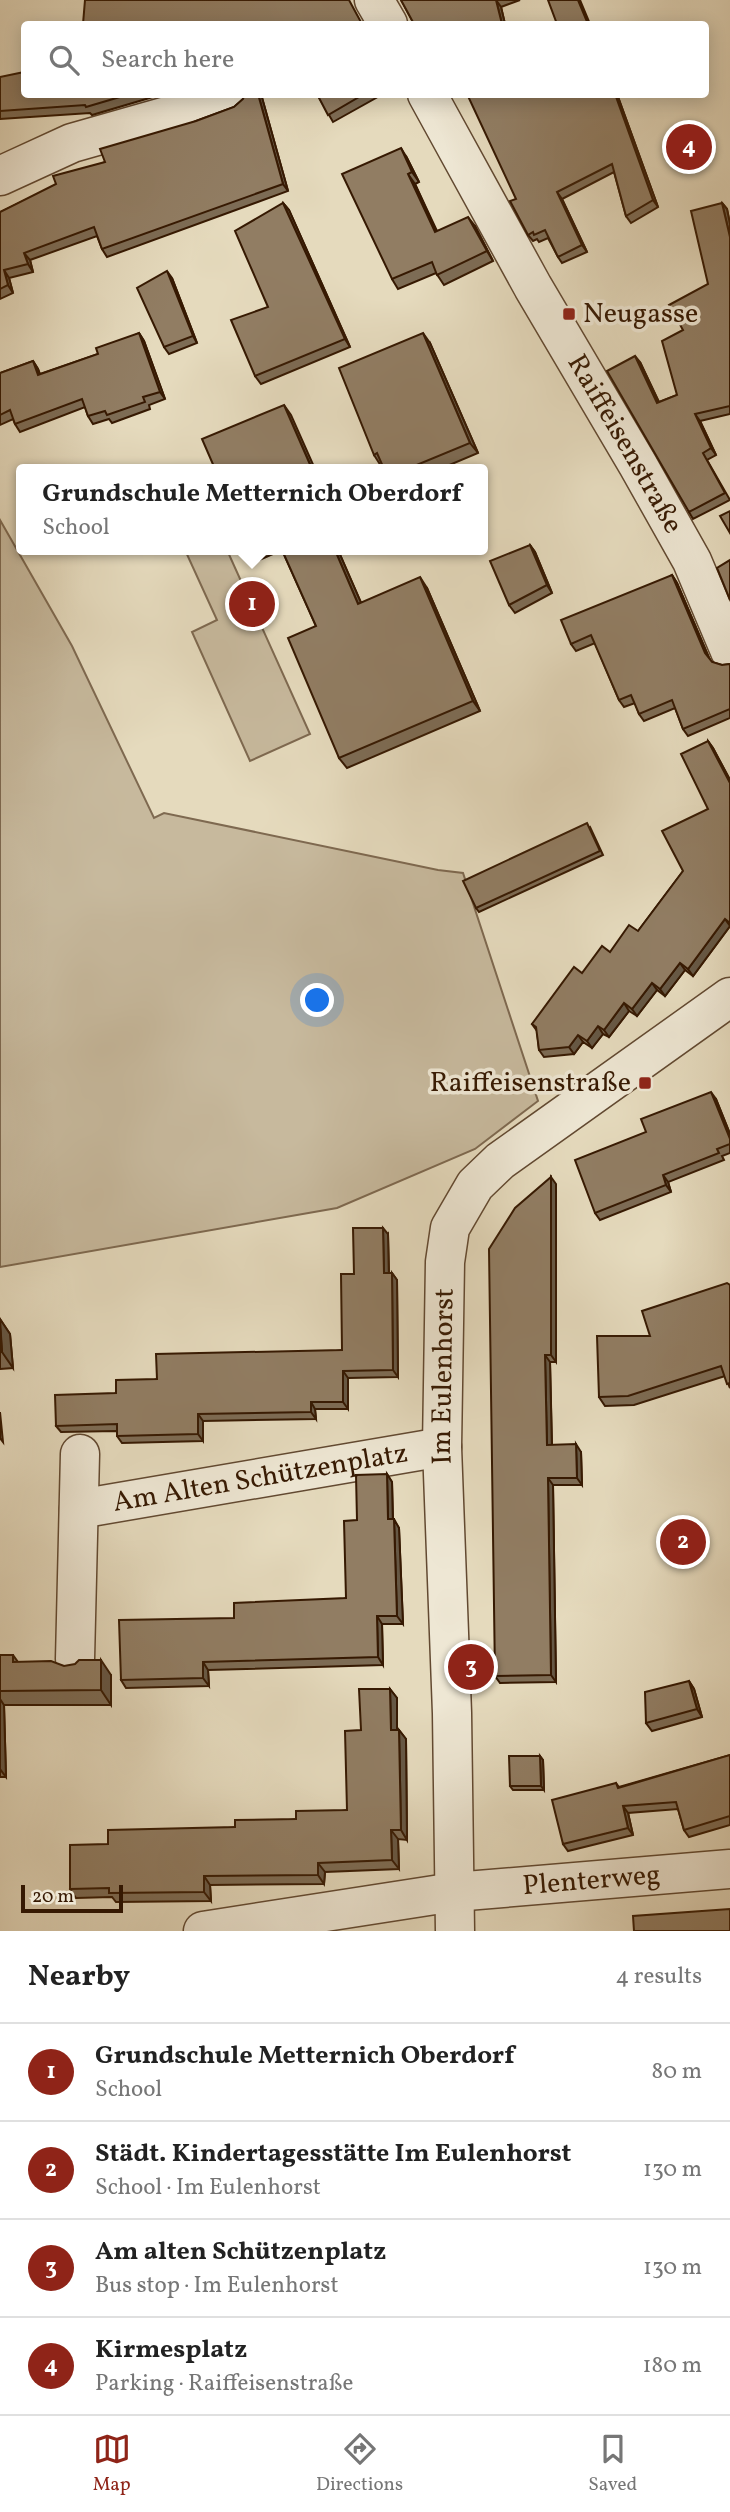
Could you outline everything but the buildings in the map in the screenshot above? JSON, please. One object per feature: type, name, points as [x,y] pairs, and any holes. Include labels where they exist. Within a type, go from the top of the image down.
[{"type":"street","points":[[0,176],[72,143],[195,108],[221,98]]},
{"type":"street","name":"Raiffeisenstraße","points":[[429,98],[533,287],[692,561],[730,651]]},
{"type":"street","name":"Im Eulenhorst","points":[[455,1931],[452,1713],[442,1447],[445,1262],[450,1228],[475,1185],[500,1161],[730,997]]},
{"type":"street","name":"Am Alten Schützenplatz","points":[[79,1509],[442,1447]]},
{"type":"street","name":"Am Alten Schützenplatz","points":[[75,1659],[80,1454]]},
{"type":"street","name":"Plenterweg","points":[[454,1892],[730,1869]]},
{"type":"street","points":[[203,1931],[454,1892]]},
{"type":"shaded area","points":[[0,520],[16,548],[16,555],[20,555],[72,646],[154,818],[164,813],[463,873],[538,1101],[475,1149],[337,1208],[0,1267]]},
{"type":"shaded area","points":[[187,555],[229,555],[310,734],[250,761],[192,632],[217,620]]},
{"type":"place","name":"Kirmesplatz","points":[[689,147]]},
{"type":"place","name":"Neugasse","points":[[569,314]]},
{"type":"place","name":"Grundschule Metternich Oberdorf","points":[[252,604]]},
{"type":"place","name":"Raiffeisenstraße","points":[[645,1083]]},
{"type":"place","name":"Städt. Kindertagesstätte Im Eulenhorst","points":[[683,1542]]},
{"type":"place","name":"Am alten Schützenplatz","points":[[471,1667]]}]
